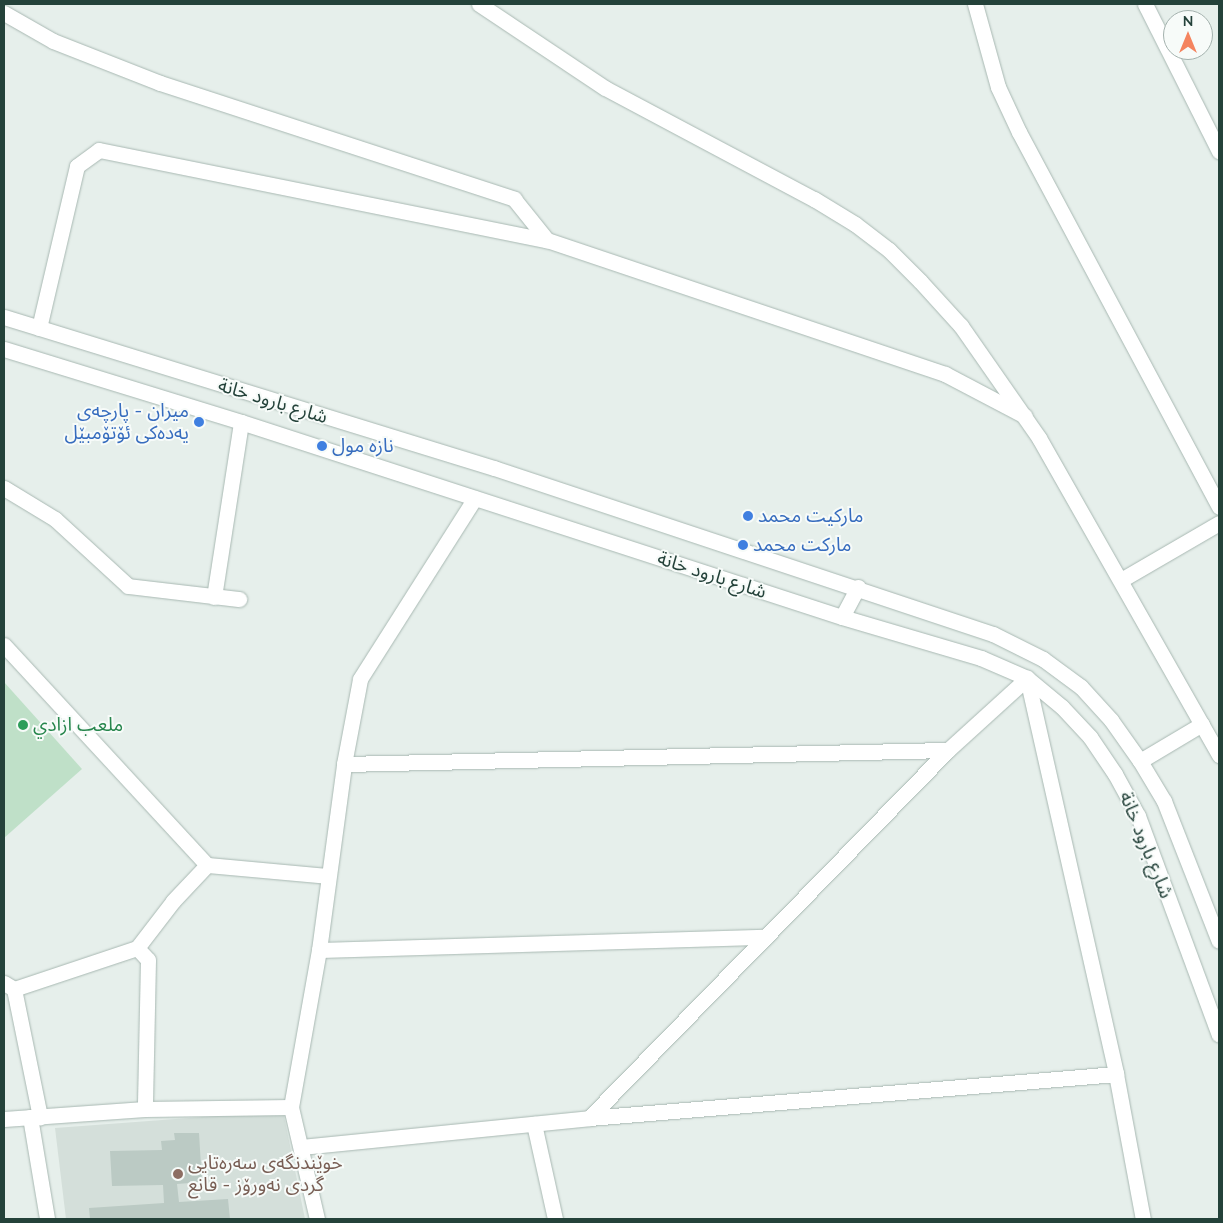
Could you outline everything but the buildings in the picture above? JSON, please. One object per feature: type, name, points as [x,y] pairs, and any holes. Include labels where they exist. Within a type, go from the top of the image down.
[{"type":"street","points":[[479,4],[605,88],[814,199],[889,250],[961,326],[1025,416],[1121,580],[1219,755]]},
{"type":"street","points":[[975,4],[998,87],[1019,132],[1219,507]]},
{"type":"street","points":[[1145,4],[1219,151]]},
{"type":"street","points":[[4,13],[53,41],[160,83],[514,199],[547,240]]},
{"type":"street","points":[[39,328],[77,166],[99,150],[547,240],[945,374],[1025,416]]},
{"type":"street","name":"شارع بارود خانة","points":[[4,317],[494,468],[858,587],[993,634],[1043,659],[1081,687],[1111,720],[1140,761],[1164,801],[1219,942]]},
{"type":"street","name":"شارع بارود خانة","points":[[4,349],[241,422],[842,618],[981,658],[1027,678],[1062,707],[1090,737],[1115,774],[1138,816],[1219,1035]]},
{"type":"street","points":[[214,598],[241,422]]},
{"type":"street","points":[[4,488],[55,519],[128,586],[214,598],[240,599]]},
{"type":"street","points":[[317,1219],[291,1107],[319,950],[344,764],[360,679],[474,498]]},
{"type":"street","points":[[1121,580],[1219,523]]},
{"type":"street","points":[[842,618],[858,587]]},
{"type":"street","points":[[4,645],[207,865],[328,876]]},
{"type":"street","points":[[589,1118],[948,750],[1027,678],[1116,1074],[1143,1219]]},
{"type":"street","points":[[1140,761],[1202,724]]},
{"type":"street","points":[[344,764],[948,750]]},
{"type":"street","points":[[47,1219],[35,1117],[9,986],[137,948],[173,901],[207,865]]},
{"type":"street","points":[[319,950],[766,937]]},
{"type":"street","points":[[137,948],[148,960],[145,1109]]},
{"type":"street","points":[[301,1147],[589,1118],[1116,1074]]},
{"type":"street","points":[[4,1119],[145,1109],[291,1107]]},
{"type":"street","points":[[534,1124],[555,1219]]},
{"type":"shaded area","name":"خوێندنگەی سەرەتایی گردی نەورۆز - قانع","points":[[283,1111],[305,1219],[66,1219],[55,1128]]},
{"type":"green space","name":"ملعب ازادي","points":[[4,682],[82,769],[4,838]]},
{"type":"place","name":"میران - پارچەی یەدەکی ئۆتۆمبێل","points":[[199,422]]},
{"type":"place","name":"نازه مول","points":[[322,446]]},
{"type":"place","name":"ماركيت محمد","points":[[748,516]]},
{"type":"place","name":"ماركت محمد","points":[[743,545]]},
{"type":"place","name":"ملعب ازادي","points":[[23,725]]},
{"type":"place","name":"خوێندنگەی سەرەتایی گردی نەورۆز - قانع","points":[[178,1174]]}]
